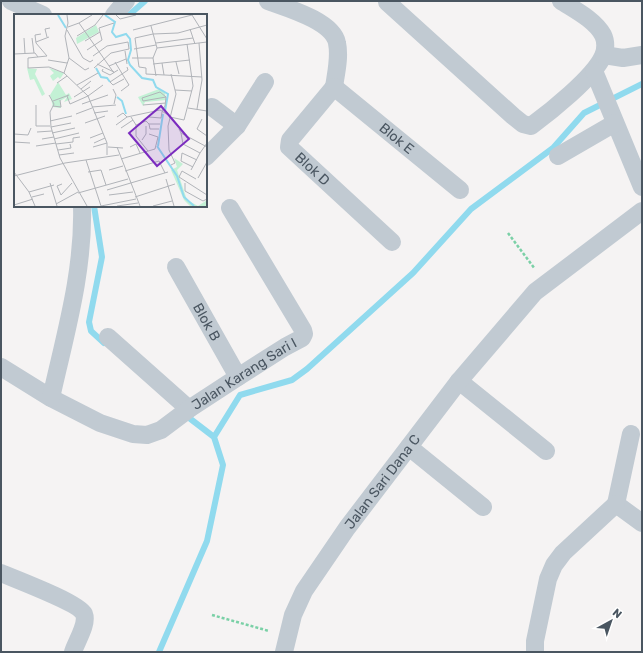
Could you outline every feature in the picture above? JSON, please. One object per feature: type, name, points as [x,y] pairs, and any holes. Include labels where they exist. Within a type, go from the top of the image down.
[{"type":"street","points":[[11,1],[41,14]]},
{"type":"street","points":[[115,14],[126,1]]},
{"type":"street","points":[[268,1],[299,12],[322,23],[330,31],[337,42],[337,61],[334,86]]},
{"type":"street","points":[[387,2],[523,124],[531,126],[596,77],[604,55],[606,46],[604,36],[597,26],[561,1]]},
{"type":"street","points":[[604,55],[623,58],[642,55]]},
{"type":"street","points":[[596,77],[642,187]]},
{"type":"street","points":[[207,156],[236,126],[265,82]]},
{"type":"street","name":"Blok E","points":[[334,86],[460,190]]},
{"type":"street","name":"Blok D","points":[[334,86],[290,140],[289,147],[392,242]]},
{"type":"street","points":[[212,107],[236,126]]},
{"type":"street","points":[[558,156],[615,123]]},
{"type":"street","points":[[51,398],[75,289],[83,237],[82,207]]},
{"type":"street","name":"Jalan Karang Sari I","points":[[1,367],[51,398],[100,423],[133,434],[147,435],[161,430],[189,409],[238,377],[302,338],[304,334],[303,330],[230,208]]},
{"type":"street","name":"Jalan Sari Dana C","points":[[286,644],[293,615],[304,591],[347,528],[459,381],[523,305],[546,284],[641,213]]},
{"type":"street","name":"Blok B","points":[[176,267],[238,377]]},
{"type":"street","points":[[108,337],[189,409]]},
{"type":"street","points":[[459,381],[546,451]]},
{"type":"street","points":[[535,652],[536,634],[548,579],[554,565],[562,554],[616,504],[631,434]]},
{"type":"street","points":[[409,447],[483,507]]},
{"type":"street","points":[[616,504],[642,523]]},
{"type":"street","points":[[1,573],[75,605],[84,614],[84,620],[73,652]]},
{"type":"path","points":[[508,233],[546,284]]},
{"type":"path","points":[[212,616],[286,644]]},
{"type":"waterway","points":[[130,14],[145,1]]},
{"type":"waterway","points":[[214,437],[240,395],[292,380],[307,369],[413,273],[471,209],[553,148],[584,113],[642,84]]},
{"type":"waterway","points":[[94,207],[102,257],[89,322],[91,331],[104,343]]},
{"type":"waterway","points":[[159,652],[207,541],[223,465],[214,437],[184,414]]}]
